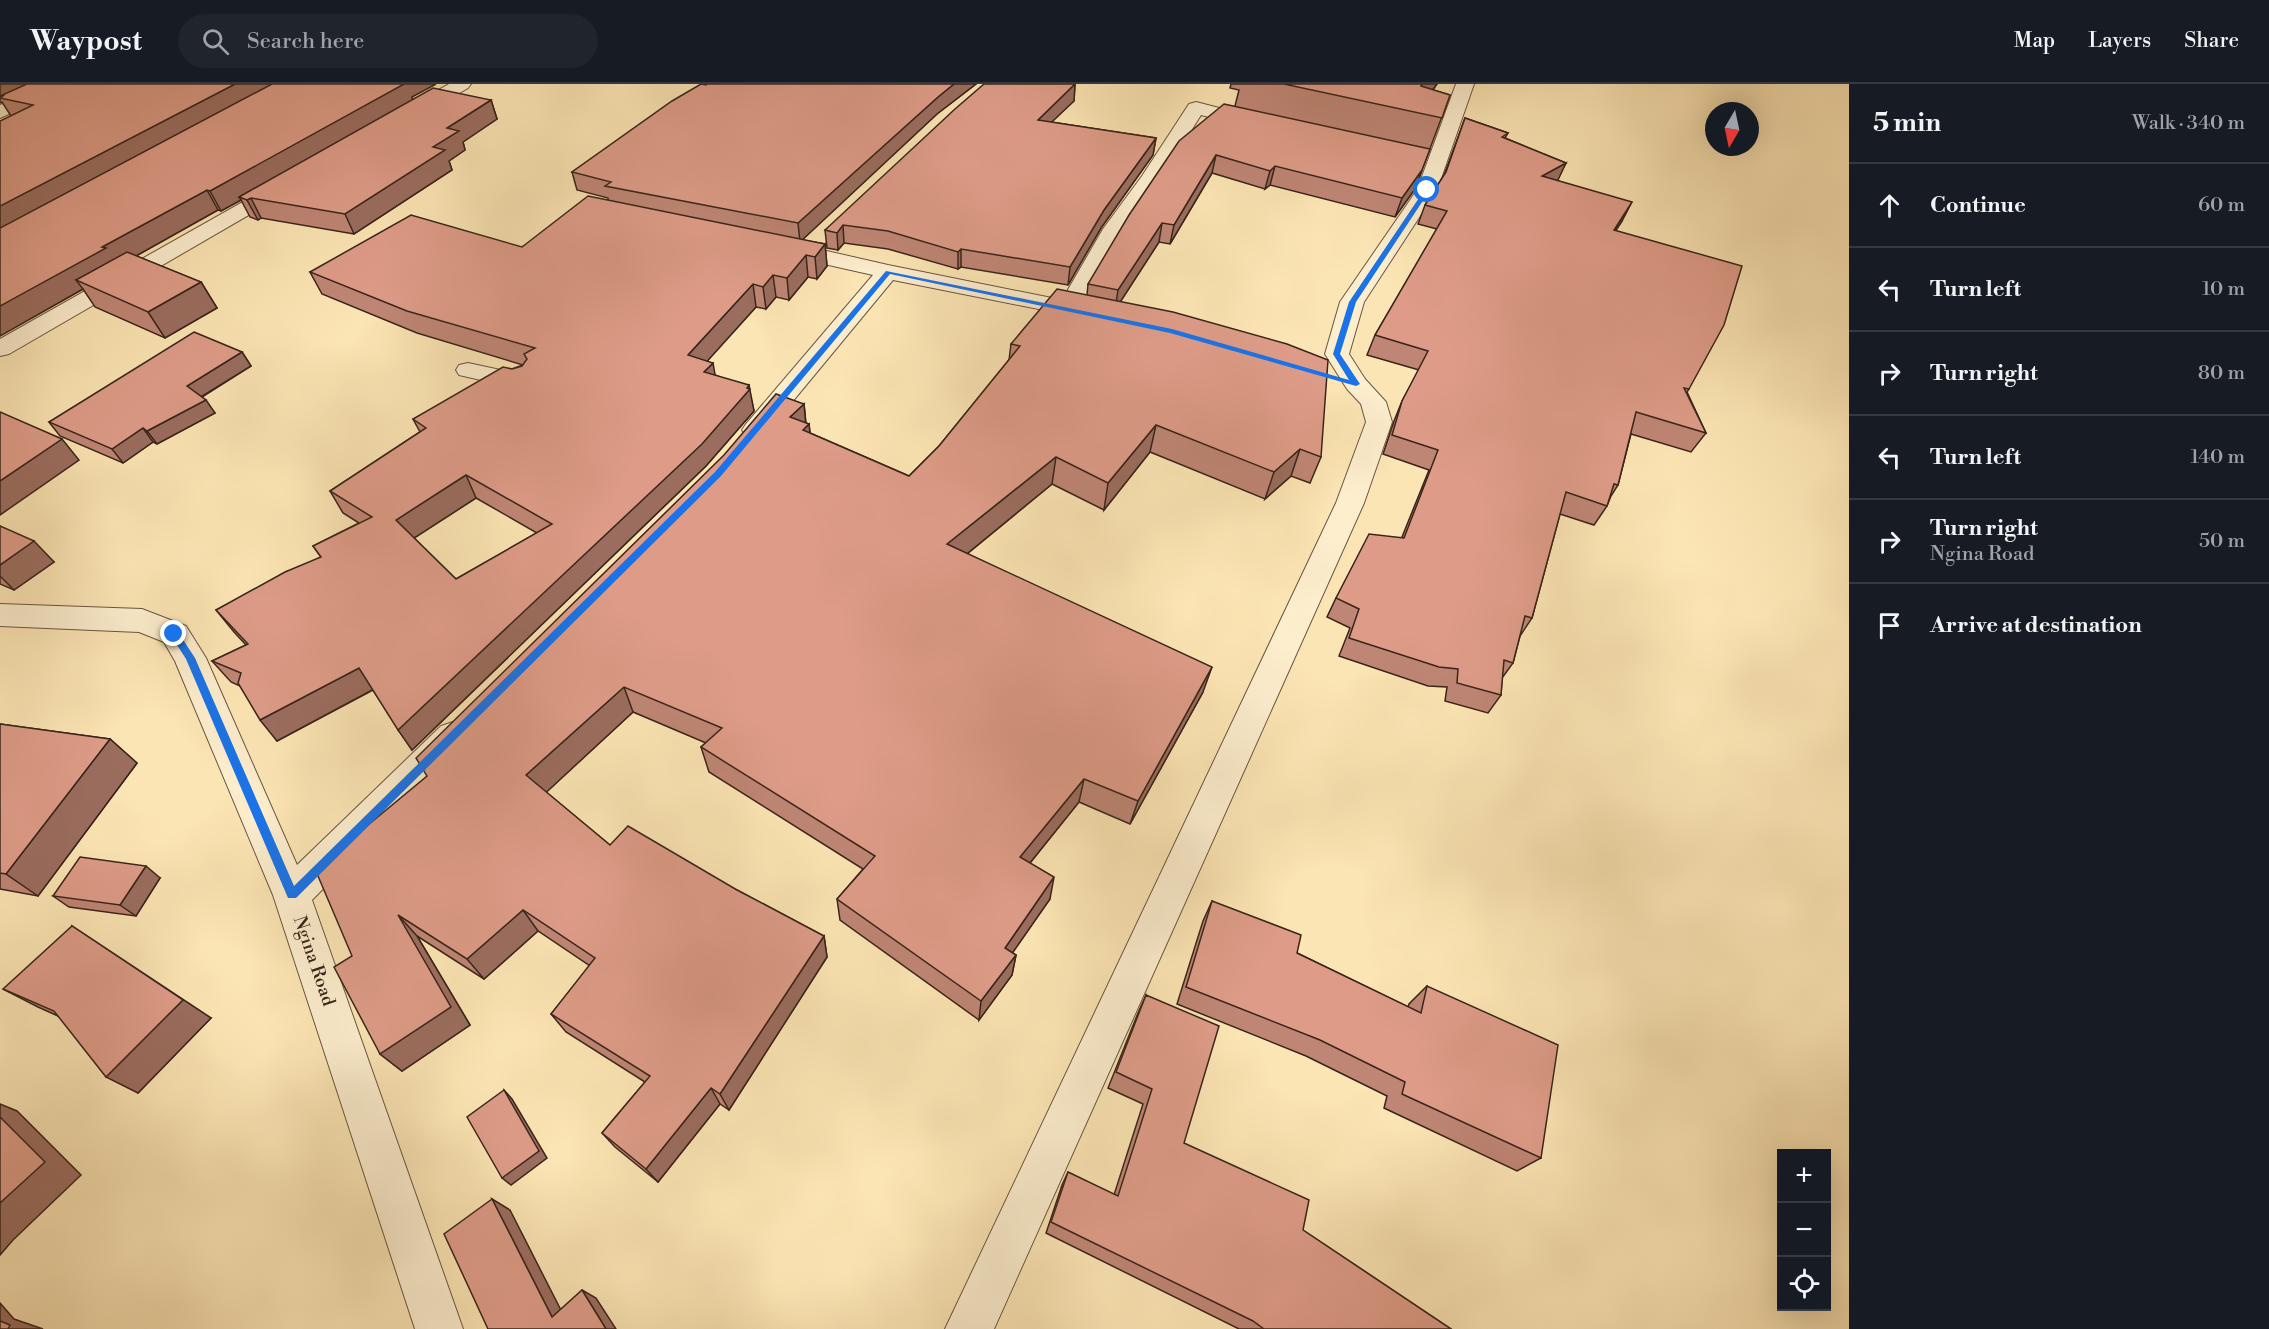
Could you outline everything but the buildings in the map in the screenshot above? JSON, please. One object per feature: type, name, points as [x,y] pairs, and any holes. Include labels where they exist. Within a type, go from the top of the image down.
[{"type":"street","points":[[391,125],[462,84]]},
{"type":"street","points":[[969,1329],[1350,503],[1379,422],[1373,402],[1356,384],[1337,354],[1352,302],[1427,190],[1427,160],[1465,84]]},
{"type":"street","points":[[0,112],[43,92]]},
{"type":"street","points":[[1069,308],[1114,229],[1151,179],[1196,108],[1269,126]]},
{"type":"street","points":[[0,349],[298,178]]},
{"type":"street","points":[[760,243],[814,245],[888,272],[1103,316]]},
{"type":"street","points":[[740,448],[888,272]]},
{"type":"street","points":[[468,370],[520,381]]},
{"type":"street","points":[[1321,374],[1356,384]]},
{"type":"street","name":"Ngina Road","points":[[0,615],[142,621],[174,634],[190,658],[292,895],[439,1329]]},
{"type":"street","points":[[292,895],[471,718]]},
{"type":"route","points":[[174,634],[190,658],[292,895],[718,474],[888,272],[1172,331],[1356,384],[1337,354],[1352,302],[1427,190]]}]
